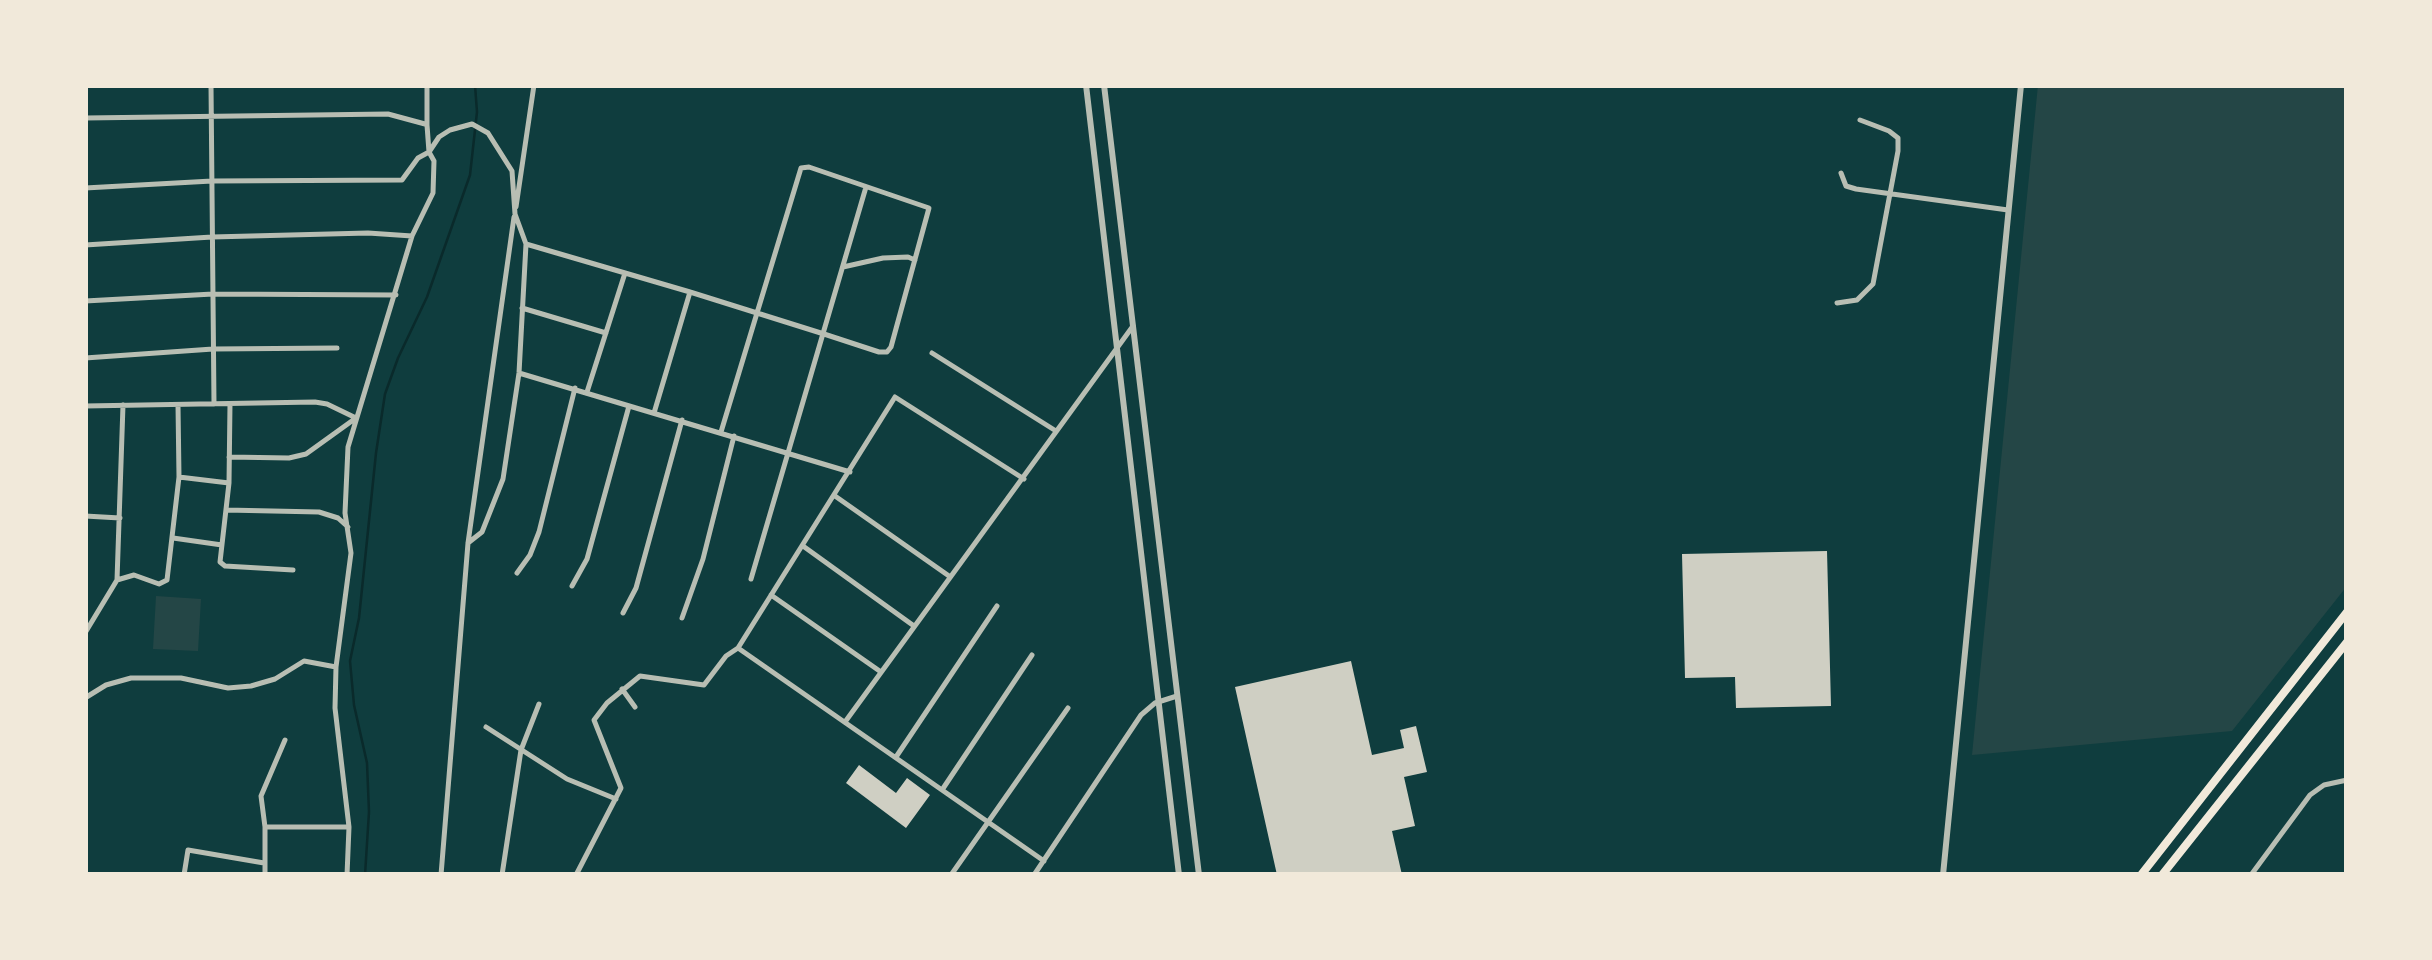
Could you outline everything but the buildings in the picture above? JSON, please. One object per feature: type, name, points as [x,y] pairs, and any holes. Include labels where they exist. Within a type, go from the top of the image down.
[{"type":"highway","points":[[2141,875],[2347,612]]},
{"type":"highway","points":[[2162,875],[2347,642]]},
{"type":"street","points":[[211,85],[214,404]]},
{"type":"street","points":[[346,875],[348,827],[335,708],[350,553],[347,459],[412,236],[433,192],[427,85]]},
{"type":"street","points":[[441,875],[468,543],[534,85]]},
{"type":"street","points":[[1086,85],[1179,875]]},
{"type":"street","points":[[1104,85],[1199,875]]},
{"type":"street","points":[[1943,875],[2022,85]]},
{"type":"street","points":[[85,118],[388,114],[427,125]]},
{"type":"street","points":[[1836,303],[1857,300],[1873,284],[1898,138],[1860,120]]},
{"type":"street","points":[[85,188],[212,181],[402,180],[418,158],[450,130],[472,124],[480,127],[498,144],[508,161],[515,214],[526,244],[518,372],[503,478],[482,532],[468,543]]},
{"type":"street","points":[[526,244],[757,312],[887,352],[929,208],[809,167],[801,168],[757,312],[721,432]]},
{"type":"street","points":[[1841,173],[1846,186],[2009,210]]},
{"type":"street","points":[[751,579],[866,186]]},
{"type":"street","points":[[85,245],[212,237],[368,233],[412,236]]},
{"type":"street","points":[[843,267],[883,258],[915,260]]},
{"type":"street","points":[[587,392],[625,273]]},
{"type":"street","points":[[654,412],[690,292]]},
{"type":"street","points":[[85,300],[213,294],[396,295]]},
{"type":"street","points":[[522,308],[606,333]]},
{"type":"street","points":[[844,722],[1133,326]]},
{"type":"street","points":[[85,358],[213,349],[337,348]]},
{"type":"street","points":[[932,353],[1056,432]]},
{"type":"street","points":[[518,372],[850,472]]},
{"type":"street","points":[[517,572],[540,532],[575,388]]},
{"type":"street","points":[[576,875],[620,784],[594,724],[607,703],[640,676],[704,686],[726,656],[738,648],[894,397],[1024,479]]},
{"type":"street","points":[[86,628],[117,580],[123,404]]},
{"type":"street","points":[[117,580],[134,575],[164,584],[179,477],[178,404]]},
{"type":"street","points":[[230,404],[220,562],[225,566],[293,570]]},
{"type":"street","points":[[85,406],[328,404],[356,418]]},
{"type":"street","points":[[572,586],[587,559],[630,406]]},
{"type":"street","points":[[229,458],[289,458],[306,454],[356,418]]},
{"type":"street","points":[[623,613],[636,588],[682,420]]},
{"type":"street","points":[[682,618],[703,559],[734,436]]},
{"type":"street","points":[[179,477],[228,483]]},
{"type":"street","points":[[835,496],[949,576]]},
{"type":"street","points":[[226,510],[320,512],[338,518],[348,527]]},
{"type":"street","points":[[85,516],[120,518]]},
{"type":"street","points":[[173,538],[222,544]]},
{"type":"street","points":[[803,546],[914,626]]},
{"type":"street","points":[[771,595],[881,672]]},
{"type":"street","points":[[896,757],[996,606]]},
{"type":"street","points":[[738,648],[1044,861]]},
{"type":"street","points":[[942,790],[1032,655]]},
{"type":"street","points":[[85,698],[131,678],[181,678],[228,688],[275,679],[304,660],[336,667]]},
{"type":"street","points":[[622,689],[635,707]]},
{"type":"street","points":[[1034,875],[1141,714],[1177,696]]},
{"type":"street","points":[[502,875],[521,750],[539,704]]},
{"type":"street","points":[[951,875],[1068,708]]},
{"type":"street","points":[[486,727],[567,779],[616,798]]},
{"type":"street","points":[[264,875],[266,827],[261,796],[285,740]]},
{"type":"street","points":[[2251,875],[2310,795],[2324,786],[2347,780]]},
{"type":"street","points":[[266,827],[348,827]]},
{"type":"street","points":[[184,875],[188,850],[264,864]]},
{"type":"shaded area","points":[[2038,85],[2347,85],[2347,586],[2232,731],[1972,755]]},
{"type":"shaded area","points":[[156,596],[201,599],[198,651],[153,649]]},
{"type":"waterway","points":[[365,875],[367,763],[354,705],[350,661],[359,618],[376,453],[385,394],[427,297],[470,175],[477,112],[475,85]]}]
